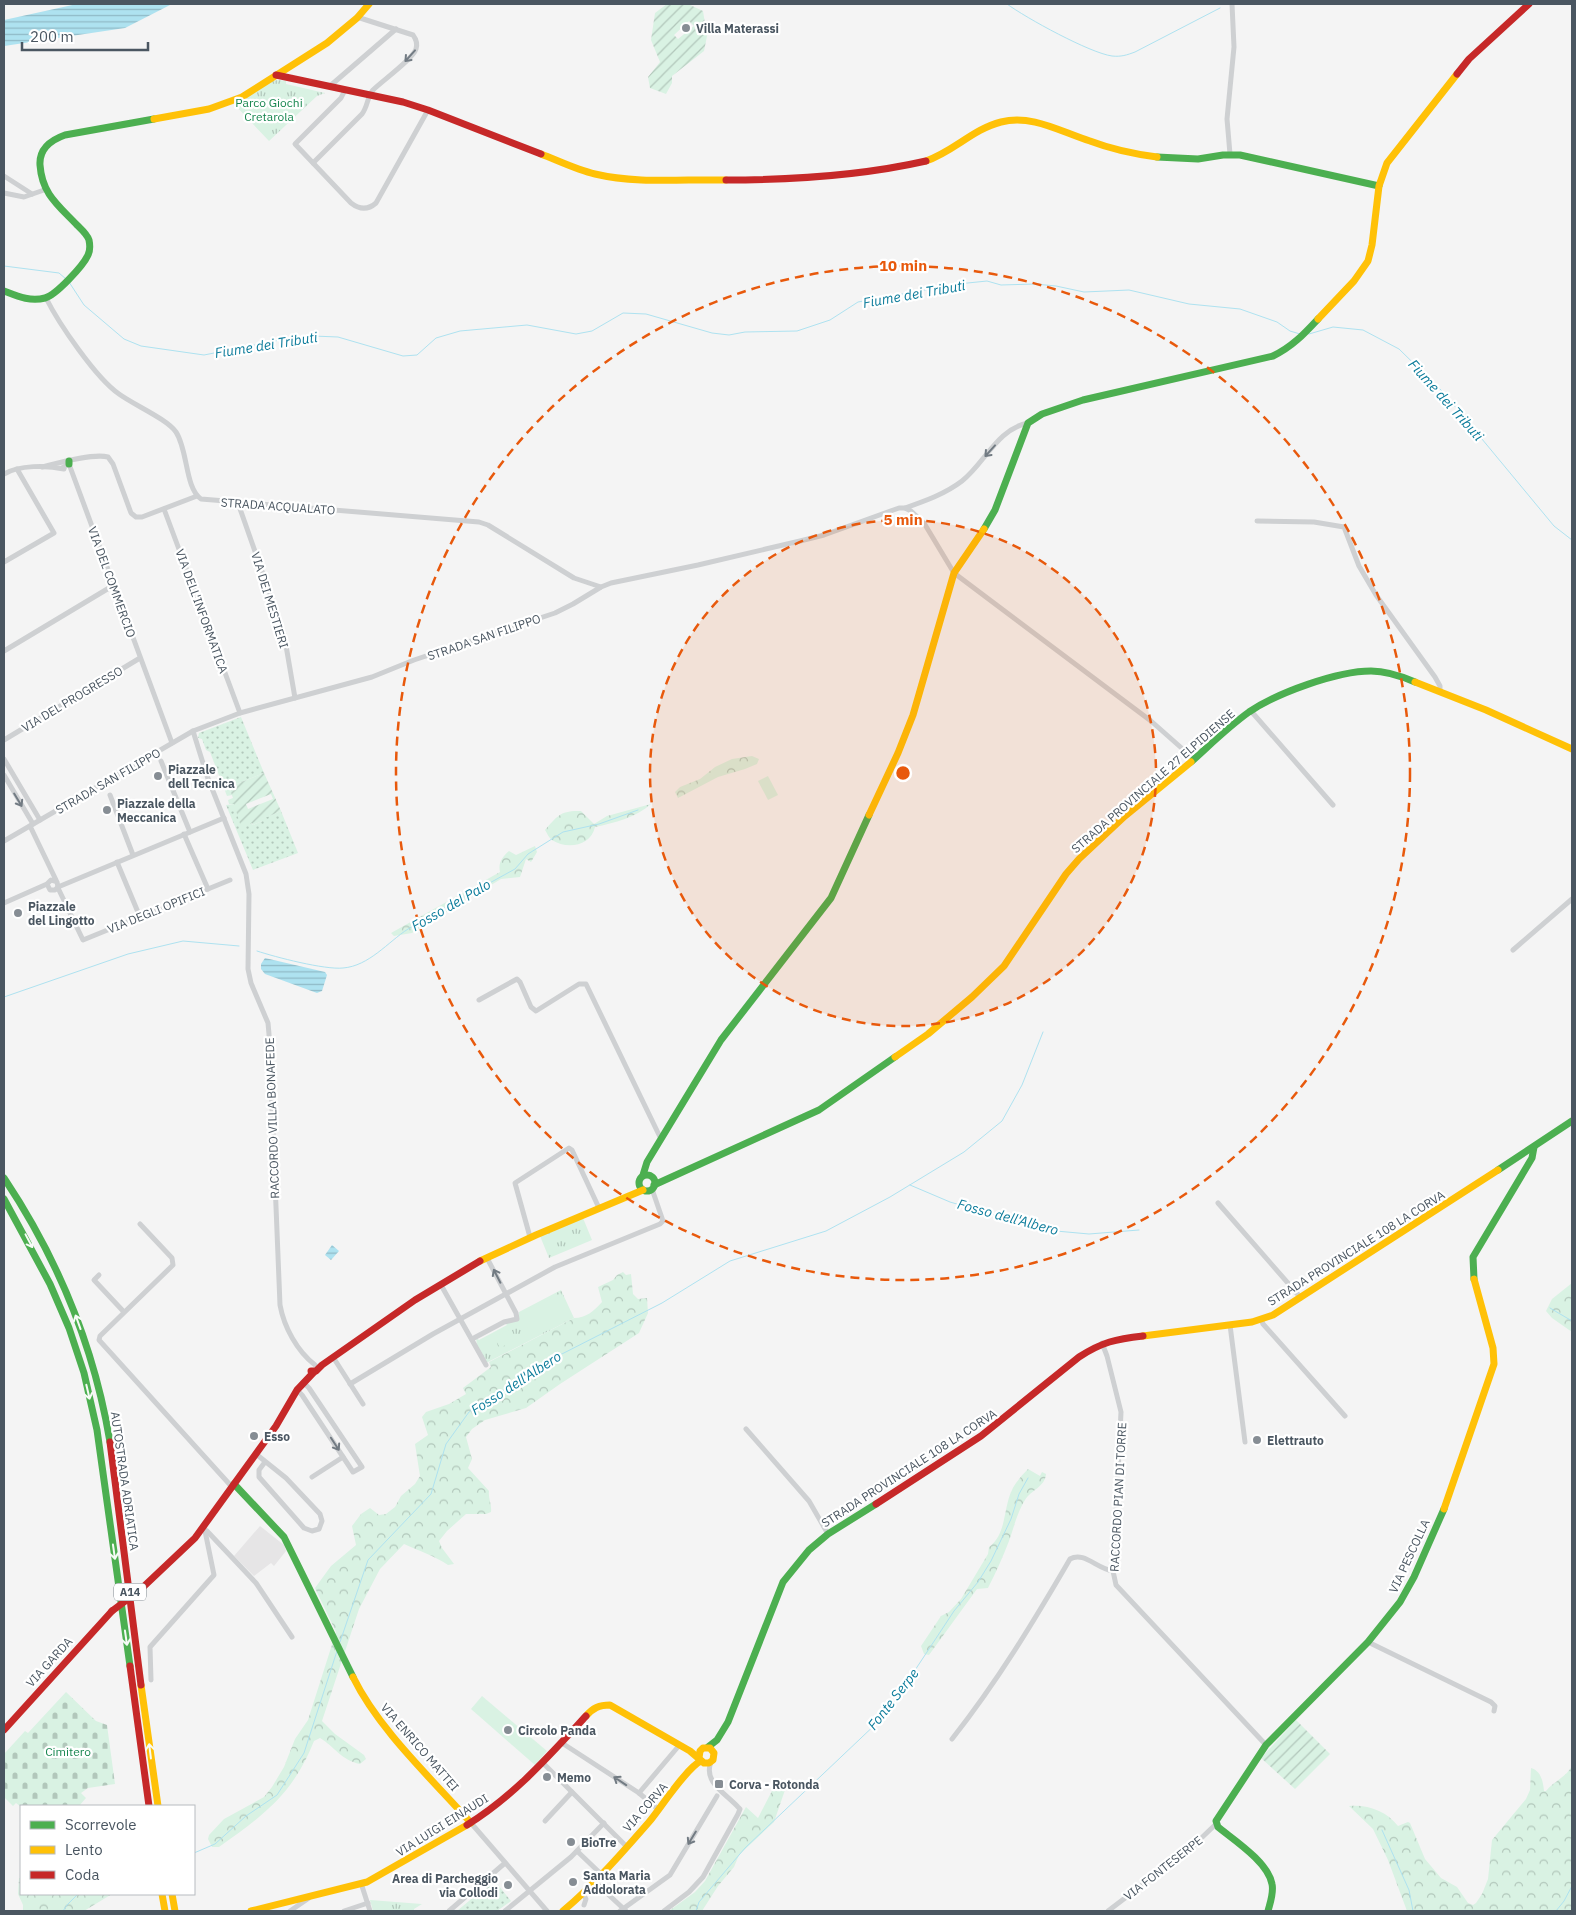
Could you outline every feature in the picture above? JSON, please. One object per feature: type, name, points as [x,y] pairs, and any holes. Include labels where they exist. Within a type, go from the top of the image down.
[{"type":"main road","points":[[4,291],[25,298],[46,298],[74,272],[87,257],[90,250],[89,240],[85,232],[51,201],[44,190],[41,176],[41,154],[46,145],[56,138],[209,109],[242,97],[328,41],[357,17],[369,4]]},
{"type":"main road","points":[[649,1183],[647,1162],[721,1040],[814,922],[834,892],[890,770],[912,715],[954,573],[995,510],[1028,423],[1042,414],[1084,400],[1273,356],[1286,350],[1299,340],[1354,281],[1368,261],[1372,245],[1379,186],[1382,173],[1392,154],[1410,136],[1469,60],[1529,4]]},
{"type":"main road","points":[[286,69],[288,78]]},
{"type":"main road","points":[[286,69],[299,80]]},
{"type":"main road","points":[[276,75],[428,110],[584,171],[603,176],[640,179],[801,180],[834,178],[898,168],[933,158],[950,150],[986,127],[1012,120],[1026,121],[1109,147],[1162,158],[1201,159],[1230,154],[1252,157],[1379,186]]},
{"type":"main road","name":"STRADA PROVINCIALE 27 ELPIDIENSE","points":[[626,1196],[639,1183],[662,1181],[819,1110],[928,1034],[1004,966],[1066,874],[1077,861],[1131,812],[1251,711],[1281,696],[1353,672],[1387,673],[1440,691],[1493,713],[1572,750]]},
{"type":"main road","name":"STRADA PROVINCIALE 108 LA CORVA","points":[[703,1759],[703,1748],[711,1749],[736,1705],[783,1582],[809,1550],[828,1534],[981,1436],[1079,1357],[1102,1343],[1115,1339],[1261,1320],[1273,1315],[1572,1121]]},
{"type":"main road","name":"VIA PESCOLLA","points":[[1216,1824],[1218,1817],[1266,1745],[1368,1642],[1391,1616],[1414,1577],[1443,1511],[1492,1372],[1494,1355],[1474,1279],[1473,1258],[1532,1158],[1534,1147]]},
{"type":"main road","name":"AUTOSTRADA ADRIATICA","points":[[4,1178],[30,1218],[59,1275],[85,1340],[96,1379],[112,1455],[157,1803]]},
{"type":"main road","name":"STRADA PROVINCIALE 27 ELPIDIENSE","points":[[112,1611],[140,1590],[205,1528],[233,1485],[276,1426],[297,1390],[314,1369],[333,1358],[390,1316],[487,1258],[530,1237],[626,1196],[649,1183]]},
{"type":"main road","name":"AUTOSTRADA ADRIATICA","points":[[4,1199],[30,1242],[61,1311],[83,1373],[97,1430],[149,1803]]},
{"type":"main road","name":"VIA ENRICO MATTEI","points":[[233,1485],[284,1537],[362,1695],[378,1719],[471,1823]]},
{"type":"main road","name":"VIA GARDA","points":[[4,1730],[112,1611]]},
{"type":"main road","name":"VIA LUIGI EINAUDI","points":[[251,1911],[378,1877],[471,1823],[514,1792],[592,1709],[601,1705],[610,1705],[703,1759]]},
{"type":"main road","points":[[703,1759],[715,1755],[711,1749]]},
{"type":"main road","name":"VIA CORVA","points":[[563,1911],[595,1882],[659,1810],[691,1769],[703,1759]]},
{"type":"main road","points":[[1216,1824],[1262,1866],[1270,1878],[1272,1884],[1268,1911]]},
{"type":"main road","points":[[162,1895],[165,1911]]},
{"type":"main road","points":[[172,1895],[175,1911]]},
{"type":"street","points":[[1230,154],[1227,119],[1234,47],[1232,4]]},
{"type":"street","points":[[313,163],[362,114],[366,109],[369,95],[409,58],[417,48],[418,43],[413,34],[357,17]]},
{"type":"street","points":[[330,86],[396,29]]},
{"type":"street","points":[[345,90],[341,98],[295,144],[351,203],[359,208],[368,208],[380,198],[428,110]]},
{"type":"street","points":[[4,176],[32,194]]},
{"type":"street","points":[[4,193],[24,196],[44,190]]},
{"type":"street","points":[[4,474],[17,469],[69,463],[100,456],[108,457],[112,461],[133,516],[142,517],[197,496],[176,432],[168,424],[127,400],[106,383],[66,332],[46,298]]},
{"type":"street","name":"STRADA SAN FILIPPO","points":[[4,841],[193,731],[240,713],[372,677],[414,660],[555,613],[594,593],[601,586],[824,535],[936,496],[955,486],[967,476],[1009,431],[1028,423]]},
{"type":"street","points":[[62,468],[69,463]]},
{"type":"street","name":"VIA DEL COMMERCIO","points":[[69,463],[172,743]]},
{"type":"street","points":[[42,467],[62,468],[73,474]]},
{"type":"street","points":[[4,562],[54,533],[17,469]]},
{"type":"street","name":"STRADA ACQUALATO","points":[[197,496],[206,500],[440,518],[484,524],[574,578],[601,586]]},
{"type":"street","name":"VIA DEI MESTIERI","points":[[238,503],[284,634],[295,698]]},
{"type":"street","points":[[905,508],[911,511],[924,524],[954,573],[1151,721],[1194,759]]},
{"type":"street","name":"VIA DELL'INFORMATICA","points":[[164,509],[240,713]]},
{"type":"street","points":[[1258,521],[1314,522],[1344,527],[1366,580],[1435,677],[1440,686],[1440,691]]},
{"type":"street","points":[[4,651],[114,586]]},
{"type":"street","name":"VIA DEL PROGRESSO","points":[[4,740],[140,658]]},
{"type":"street","points":[[1251,711],[1333,805]]},
{"type":"street","name":"RACCORDO VILLA BONAFEDE","points":[[193,731],[208,776],[246,874],[249,894],[248,969],[251,983],[268,1023],[269,1034],[280,1305],[284,1323],[314,1369]]},
{"type":"street","points":[[4,759],[40,820]]},
{"type":"street","points":[[161,761],[208,889]]},
{"type":"street","points":[[4,775],[6,783],[32,825],[58,886]]},
{"type":"street","points":[[6,783],[15,778]]},
{"type":"street","points":[[110,795],[133,855]]},
{"type":"street","points":[[4,903],[47,884],[58,886],[224,818]]},
{"type":"street","points":[[47,884],[48,862]]},
{"type":"street","points":[[117,862],[140,916]]},
{"type":"street","name":"VIA DEGLI OPIFICI","points":[[58,886],[82,940],[230,880]]},
{"type":"street","points":[[47,884],[58,886]]},
{"type":"street","points":[[1513,950],[1572,899]]},
{"type":"street","points":[[480,1000],[517,980],[520,982],[532,1007],[536,1011],[578,984],[586,984],[661,1139]]},
{"type":"street","points":[[530,1237],[515,1185],[516,1182],[569,1148],[572,1150],[598,1208]]},
{"type":"street","points":[[350,1384],[555,1267],[660,1224],[663,1219],[649,1183]]},
{"type":"street","points":[[1218,1203],[1301,1298]]},
{"type":"street","points":[[140,1224],[174,1262],[100,1336],[99,1340],[233,1485]]},
{"type":"street","points":[[472,1339],[504,1322],[517,1319],[516,1313],[487,1258]]},
{"type":"street","points":[[99,1275],[94,1280],[124,1312]]},
{"type":"street","points":[[441,1284],[486,1365]]},
{"type":"street","points":[[1261,1320],[1345,1416]]},
{"type":"street","points":[[1230,1325],[1244,1442]]},
{"type":"street","name":"RACCORDO PIAN DI TORRE","points":[[1102,1343],[1121,1412],[1113,1571],[1116,1585],[1266,1745]]},
{"type":"street","points":[[333,1358],[363,1404]]},
{"type":"street","points":[[297,1390],[353,1472],[362,1467],[309,1388],[303,1382]]},
{"type":"street","points":[[326,1431],[334,1425]]},
{"type":"street","points":[[746,1429],[809,1501],[828,1534]]},
{"type":"street","points":[[256,1454],[286,1478],[320,1514],[322,1521],[319,1528],[312,1531],[304,1528],[259,1477],[259,1470],[265,1462]]},
{"type":"street","points":[[312,1477],[343,1457]]},
{"type":"street","points":[[205,1528],[256,1583],[292,1637]]},
{"type":"street","points":[[151,1680],[150,1647],[214,1575],[205,1528]]},
{"type":"street","points":[[952,1739],[978,1706],[1018,1647],[1070,1560],[1078,1556],[1105,1570],[1113,1571]]},
{"type":"street","points":[[1368,1642],[1492,1702],[1495,1706],[1494,1711]]},
{"type":"street","points":[[562,1742],[639,1794],[659,1810]]},
{"type":"street","points":[[639,1794],[677,1748]]},
{"type":"street","points":[[664,1911],[689,1892],[703,1877],[740,1810],[716,1786],[710,1777],[703,1759]]},
{"type":"street","points":[[703,1759],[708,1780],[714,1786],[717,1796]]},
{"type":"street","points":[[543,1763],[626,1846]]},
{"type":"street","points":[[545,1822],[572,1792]]},
{"type":"street","points":[[595,1882],[623,1910],[670,1875],[717,1796],[722,1793],[727,1795]]},
{"type":"street","name":"VIA ENRICO MATTEI","points":[[471,1823],[547,1911]]},
{"type":"street","points":[[505,1911],[577,1851],[604,1823]]},
{"type":"street","name":"VIA FONTESERPE","points":[[1108,1911],[1192,1847],[1216,1824]]},
{"type":"street","points":[[577,1851],[602,1874]]},
{"type":"street","points":[[449,1911],[505,1863]]},
{"type":"street","points":[[361,1883],[370,1911]]},
{"type":"street","points":[[583,1894],[586,1899],[584,1905],[586,1911]]},
{"type":"street","name":"VIA LUIGI EINAUDI","points":[[290,1911],[312,1896]]},
{"type":"street","points":[[576,1901],[584,1905]]},
{"type":"street","points":[[344,1911],[368,1903]]},
{"type":"shaded area","points":[[260,1526],[284,1545],[286,1551],[274,1566],[271,1563],[254,1576],[234,1556]]},
{"type":"green space","points":[[667,4],[688,4],[703,11],[707,36],[704,51],[672,76],[672,83],[666,94],[650,88],[648,77],[660,62],[651,40],[655,13]],"holes":[[[689,21],[694,26],[678,39],[674,35]]]},
{"type":"green space","name":"Parco Giochi Cretarola","points":[[272,81],[286,81],[286,84],[325,93],[317,96],[269,141],[234,104]]},
{"type":"green space","points":[[260,99],[278,119],[268,128],[250,108]]},
{"type":"green space","points":[[241,717],[264,773],[229,787],[232,795],[227,796],[210,752],[206,750],[202,739],[198,738],[199,733]]},
{"type":"green space","points":[[752,756],[759,759],[757,764],[718,777],[678,798],[675,792],[680,787],[700,779],[715,767],[732,759]]},
{"type":"green space","points":[[264,773],[281,811],[253,825],[252,823],[241,827],[234,804],[229,804],[228,800],[233,798],[229,787]],"holes":[[[271,794],[273,799],[248,809],[246,804]]]},
{"type":"green space","points":[[768,776],[778,795],[768,800],[758,781]]},
{"type":"green space","points":[[234,804],[253,825],[262,821],[261,819],[281,811],[298,853],[253,870],[226,805]]},
{"type":"green space","points":[[651,804],[632,816],[595,827],[589,838],[578,844],[564,845],[558,843],[551,839],[545,830],[556,818],[564,813],[581,811],[594,824],[607,816]]},
{"type":"green space","points":[[535,846],[537,852],[531,862],[526,859],[520,877],[501,879],[412,933],[394,936],[391,933],[500,872],[501,860],[509,851],[516,855]]},
{"type":"green space","points":[[583,1218],[592,1240],[549,1258],[540,1236]]},
{"type":"green space","points":[[623,1272],[626,1275],[631,1274],[633,1294],[638,1299],[647,1298],[648,1313],[639,1333],[526,1408],[485,1420],[472,1429],[466,1437],[472,1459],[468,1468],[489,1491],[491,1512],[486,1514],[466,1514],[439,1541],[454,1564],[448,1565],[404,1544],[380,1569],[359,1609],[322,1721],[335,1734],[364,1755],[366,1759],[360,1764],[353,1762],[320,1738],[314,1741],[297,1775],[276,1802],[219,1847],[212,1847],[208,1839],[209,1835],[224,1819],[264,1797],[272,1787],[284,1767],[295,1739],[308,1720],[336,1632],[315,1588],[331,1566],[356,1545],[352,1526],[361,1514],[370,1508],[379,1515],[386,1514],[395,1507],[401,1496],[415,1484],[420,1476],[415,1444],[428,1435],[422,1417],[426,1412],[449,1404],[466,1394],[463,1388],[491,1367],[489,1362],[574,1318],[582,1317],[593,1311],[602,1302],[598,1287],[613,1280]]},
{"type":"green space","points":[[1572,1283],[1572,1332],[1552,1318],[1546,1311],[1552,1299]]},
{"type":"green space","points":[[561,1290],[574,1318],[486,1363],[477,1345],[476,1338],[479,1340],[507,1325],[505,1323],[519,1319],[519,1312]]},
{"type":"green space","points":[[561,1293],[573,1317],[533,1338],[520,1314]]},
{"type":"green space","points":[[511,1329],[516,1339],[500,1348],[494,1337]]},
{"type":"green space","points":[[1028,1469],[1040,1476],[1042,1472],[1046,1474],[1045,1478],[1022,1505],[1009,1541],[988,1588],[977,1589],[929,1655],[924,1654],[921,1646],[941,1616],[949,1612],[961,1599],[988,1554],[989,1547],[999,1535],[1012,1490]]},
{"type":"green space","name":"Cimitero","points":[[66,1692],[96,1721],[107,1725],[115,1784],[88,1788],[81,1793],[86,1798],[80,1805],[20,1806],[16,1803],[13,1806],[4,1797],[4,1754],[25,1731],[28,1733]]},
{"type":"green space","name":"Circolo Panda","points":[[482,1696],[547,1751],[535,1765],[471,1709]]},
{"type":"green space","points":[[1296,1720],[1330,1754],[1295,1789],[1261,1758]]},
{"type":"green space","points":[[1572,1765],[1572,1911],[1407,1911],[1388,1860],[1373,1829],[1349,1806],[1370,1807],[1388,1816],[1398,1826],[1410,1823],[1425,1859],[1441,1878],[1457,1887],[1468,1903],[1473,1905],[1482,1894],[1488,1879],[1492,1840],[1526,1799],[1530,1790],[1531,1768],[1539,1774],[1544,1791],[1546,1791],[1568,1772]]},
{"type":"green space","points":[[782,1780],[786,1787],[774,1822],[739,1855],[734,1867],[718,1886],[702,1911],[669,1911],[695,1892],[705,1881],[746,1807],[758,1818],[776,1783]]},
{"type":"green space","points":[[20,1878],[20,1895],[110,1895],[84,1911],[23,1911],[23,1905],[18,1894]]},
{"type":"green space","points":[[494,1880],[511,1901],[497,1911],[457,1911]]},
{"type":"green space","points":[[370,1900],[422,1904],[414,1909],[414,1911],[373,1911]]},
{"type":"water","points":[[77,4],[172,4],[125,28],[4,46],[4,20]]},
{"type":"water","points":[[265,958],[325,972],[327,975],[322,991],[317,993],[265,974],[261,969],[261,964]]},
{"type":"water","points":[[332,1245],[339,1251],[331,1260],[325,1255]]},
{"type":"waterway","points":[[1007,4],[1074,42],[1112,56],[1124,56],[1135,52],[1220,8]]},
{"type":"waterway","name":"Fiume dei Tributi","points":[[4,266],[59,273],[66,279]]},
{"type":"waterway","name":"Fiume dei Tributi","points":[[69,282],[84,305],[124,339],[141,346],[204,355],[290,338],[313,336],[338,337],[403,356],[417,355],[436,338],[460,331],[527,325],[576,334],[592,331],[623,313],[646,314],[712,333],[729,335],[745,332],[797,331],[830,320],[858,302],[958,284],[987,281],[1001,285],[1035,284],[1056,286],[1084,292],[1129,290],[1189,304],[1240,309],[1277,322],[1290,331],[1300,334]]},
{"type":"waterway","name":"Fiume dei Tributi","points":[[1309,334],[1333,327],[1363,330],[1399,349],[1443,392],[1554,526],[1572,540]]},
{"type":"waterway","name":"Fosso del Palo","points":[[257,951],[287,960],[324,967],[343,968],[361,963],[378,953],[408,929],[515,869],[528,854],[563,832],[599,824],[638,810]]},
{"type":"waterway","name":"Fosso del Palo","points":[[4,997],[128,954],[183,941],[239,946]]},
{"type":"waterway","name":"Fosso dell'Albero","points":[[340,1642],[368,1560],[431,1494],[446,1444],[469,1412],[554,1358],[662,1303],[730,1261],[826,1231],[890,1197],[964,1152],[1002,1121],[1022,1085],[1043,1032]]},
{"type":"waterway","name":"Fosso dell'Albero","points":[[910,1185],[950,1202],[1045,1230],[1089,1234],[1139,1230]]},
{"type":"waterway","points":[[1550,1308],[1572,1321]]},
{"type":"waterway","name":"Fonte Serpe","points":[[696,1911],[699,1902],[745,1848],[880,1720],[954,1611],[978,1582],[991,1561],[1011,1519],[1019,1494],[1028,1478]]},
{"type":"waterway","name":"Fosso dell'Albero","points":[[195,1853],[215,1844],[246,1816],[277,1795],[304,1753],[337,1651]]},
{"type":"waterway","points":[[1382,1830],[1409,1890],[1413,1911]]},
{"type":"waterway","points":[[1556,1911],[1572,1886]]},
{"type":"waterway","name":"Fosso dell'Albero","points":[[63,1911],[77,1895]]},
{"type":"traffic: fast","points":[[4,291],[29,299],[50,296],[69,280],[89,253],[90,244],[87,236],[57,205],[44,184],[41,175],[40,159],[47,146],[65,135],[154,119]]},
{"type":"traffic: fast","points":[[1157,157],[1198,159],[1223,155],[1240,155],[1379,186]]},
{"type":"traffic: fast","points":[[984,529],[995,510],[1028,423],[1042,414],[1083,400],[1273,356],[1303,335],[1318,319]]},
{"type":"traffic: fast","points":[[1191,762],[1249,712],[1275,698],[1308,684],[1342,675],[1371,671],[1393,674],[1415,682]]},
{"type":"traffic: fast","points":[[643,1175],[647,1162],[721,1040],[831,898],[869,815]]},
{"type":"traffic: fast","points":[[654,1185],[819,1110],[895,1057]]},
{"type":"traffic: fast","points":[[1498,1170],[1572,1121]]},
{"type":"traffic: fast","points":[[1474,1279],[1473,1257],[1532,1158],[1534,1147]]},
{"type":"traffic: fast","points":[[647,1175],[653,1177],[655,1183],[653,1189],[647,1191],[641,1189],[639,1183],[641,1177],[647,1175]]},
{"type":"traffic: fast","points":[[4,1178],[41,1240],[71,1304],[94,1372],[110,1442]]},
{"type":"traffic: fast","points":[[4,1199],[50,1284],[69,1328],[84,1373],[97,1430],[130,1666]]},
{"type":"traffic: fast","points":[[234,1484],[284,1537],[353,1677]]},
{"type":"traffic: fast","points":[[708,1747],[717,1740],[728,1722],[783,1582],[809,1550],[828,1534],[876,1504]]},
{"type":"traffic: fast","points":[[1268,1911],[1272,1898],[1272,1884],[1269,1876],[1250,1852],[1218,1827],[1216,1821],[1266,1745],[1368,1642],[1400,1602],[1414,1577],[1444,1509]]},
{"type":"traffic: slow","points":[[154,119],[209,109],[242,97],[327,43],[357,18],[369,4]]},
{"type":"traffic: slow","points":[[1318,319],[1354,281],[1368,261],[1372,245],[1379,186],[1387,163],[1457,74]]},
{"type":"traffic: slow","points":[[926,161],[991,125],[1013,120],[1035,122],[1106,146],[1131,153],[1157,157]]},
{"type":"traffic: slow","points":[[541,154],[582,170],[611,177],[644,180],[726,180]]},
{"type":"traffic: slow","points":[[869,815],[898,753],[913,715],[954,573],[984,529]]},
{"type":"traffic: slow","points":[[1415,682],[1486,710],[1572,749]]},
{"type":"traffic: slow","points":[[895,1057],[928,1034],[972,997],[1004,966],[1066,874],[1079,859],[1125,816],[1191,762]]},
{"type":"traffic: slow","points":[[1143,1336],[1252,1322],[1273,1315],[1498,1170]]},
{"type":"traffic: slow","points":[[480,1261],[643,1190]]},
{"type":"traffic: slow","points":[[1444,1509],[1494,1364],[1493,1348],[1474,1279]]},
{"type":"traffic: slow","points":[[353,1677],[364,1697],[391,1735],[471,1823]]},
{"type":"traffic: slow","points":[[141,1685],[158,1805]]},
{"type":"traffic: slow","points":[[586,1716],[596,1708],[610,1705],[690,1751],[704,1763],[709,1763],[713,1760],[714,1753],[710,1748],[703,1748],[700,1751],[699,1758]]},
{"type":"traffic: slow","points":[[563,1911],[618,1857],[649,1822],[681,1780],[701,1761]]},
{"type":"traffic: slow","points":[[251,1911],[367,1882],[467,1825]]},
{"type":"traffic: slow","points":[[162,1895],[165,1911]]},
{"type":"traffic: slow","points":[[172,1895],[175,1911]]},
{"type":"traffic: jam","points":[[1457,74],[1469,59],[1529,4]]},
{"type":"traffic: jam","points":[[276,75],[403,102],[541,154]]},
{"type":"traffic: jam","points":[[726,180],[852,174],[926,161]]},
{"type":"traffic: jam","points":[[311,1371],[316,1371],[415,1300],[480,1261]]},
{"type":"traffic: jam","points":[[876,1504],[981,1436],[1079,1357],[1110,1342],[1143,1336]]},
{"type":"traffic: jam","points":[[140,1590],[195,1538],[276,1426],[297,1390],[314,1372]]},
{"type":"traffic: jam","points":[[110,1442],[141,1685]]},
{"type":"traffic: jam","points":[[112,1611],[140,1590]]},
{"type":"traffic: jam","points":[[4,1730],[112,1611]]},
{"type":"traffic: jam","points":[[130,1666],[149,1805]]},
{"type":"traffic: jam","points":[[467,1825],[516,1788],[586,1716]]},
{"type":"place","name":"Villa Materassi","points":[[686,28]]},
{"type":"place","name":"Piazzale dell Tecnica","points":[[158,776]]},
{"type":"place","name":"Piazzale della Meccanica","points":[[107,810]]},
{"type":"place","name":"Piazzale del Lingotto","points":[[18,913]]},
{"type":"place","name":"Esso","points":[[254,1436]]},
{"type":"place","name":"Elettrauto","points":[[1257,1440]]},
{"type":"place","name":"Circolo Panda","points":[[508,1730]]},
{"type":"place","name":"Memo","points":[[547,1777]]},
{"type":"place","name":"Corva - Rotonda","points":[[719,1784]]},
{"type":"place","name":"BioTre","points":[[571,1842]]},
{"type":"place","name":"Santa Maria Addolorata","points":[[573,1882]]},
{"type":"place","name":"Area di Parcheggio via Collodi","points":[[508,1885]]}]
